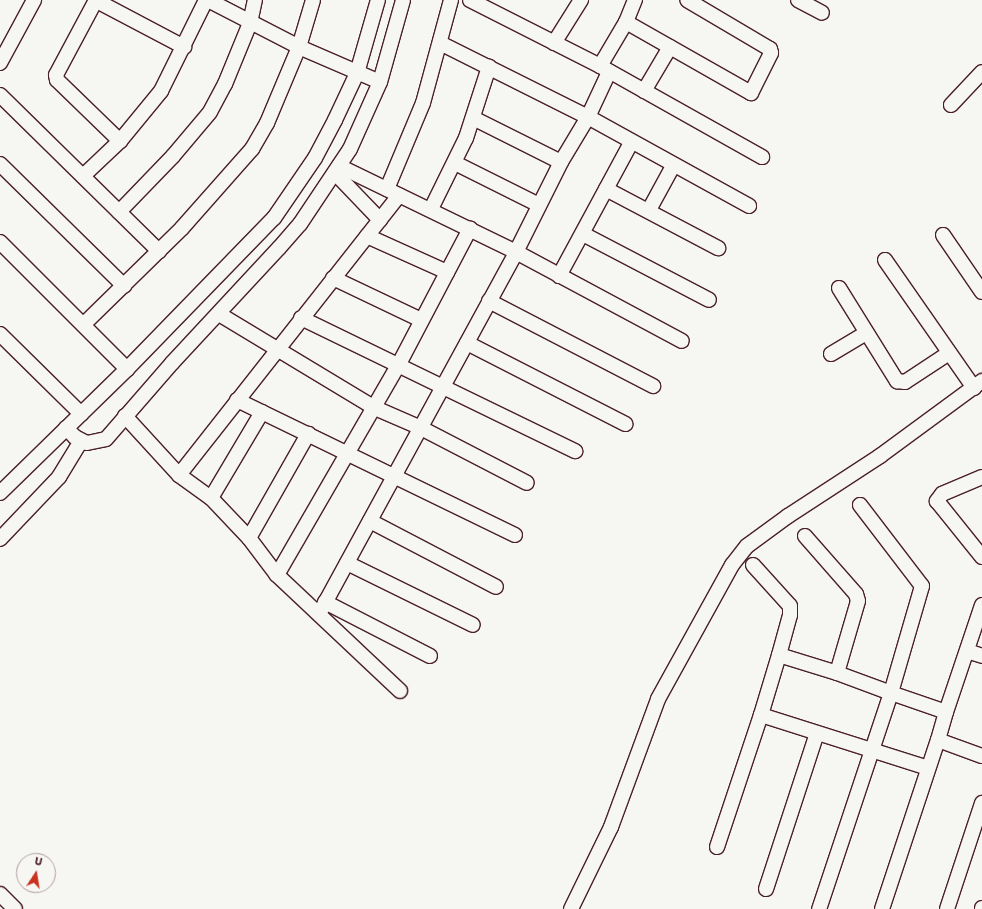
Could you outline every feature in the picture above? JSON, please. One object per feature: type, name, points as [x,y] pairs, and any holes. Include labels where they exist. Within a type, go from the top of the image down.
[{"type":"street","points":[[0,62],[34,0]]},
{"type":"street","points":[[120,141],[57,80],[56,75],[95,0],[184,48]]},
{"type":"street","points":[[83,176],[120,141],[161,90],[184,48],[207,0],[299,47],[369,77]]},
{"type":"street","points":[[119,212],[178,151],[210,112],[225,84],[250,22],[255,0]]},
{"type":"street","points":[[84,324],[159,252],[232,174],[252,149],[267,123],[299,47],[313,0]]},
{"type":"street","points":[[0,539],[59,477],[89,442],[106,438],[300,224],[337,169],[359,131],[369,77],[378,0]]},
{"type":"street","points":[[0,493],[127,369],[274,218],[369,77],[403,0]]},
{"type":"street","points":[[179,475],[380,220],[393,192],[415,124],[440,43],[451,0]]},
{"type":"street","points":[[470,0],[604,69],[762,157]]},
{"type":"street","points":[[554,43],[580,0]]},
{"type":"street","points":[[322,608],[516,252],[538,205],[561,162],[588,117],[604,69],[635,0]]},
{"type":"street","points":[[626,22],[751,93],[771,53],[770,49],[687,0]]},
{"type":"street","points":[[798,0],[822,13]]},
{"type":"street","points":[[440,43],[588,117],[631,143],[749,206]]},
{"type":"street","points":[[644,91],[670,47]]},
{"type":"street","points":[[431,209],[456,163],[473,118],[489,67]]},
{"type":"street","points":[[951,105],[982,72]]},
{"type":"street","points":[[0,94],[159,252]]},
{"type":"street","points":[[473,118],[561,162]]},
{"type":"street","points":[[559,276],[631,143]]},
{"type":"street","points":[[456,163],[538,205]]},
{"type":"street","points":[[0,164],[124,286]]},
{"type":"street","points":[[649,210],[673,166]]},
{"type":"street","points":[[337,169],[431,209],[516,252],[682,341]]},
{"type":"street","points":[[337,169],[380,220]]},
{"type":"street","points":[[606,189],[649,210],[718,248]]},
{"type":"street","points":[[277,576],[375,408],[470,229]]},
{"type":"street","points":[[583,234],[709,300]]},
{"type":"street","points":[[943,235],[982,292]]},
{"type":"street","points":[[367,236],[447,272]]},
{"type":"street","points":[[0,242],[84,324],[127,369]]},
{"type":"street","points":[[571,909],[611,827],[658,698],[732,565],[747,546],[788,516],[880,456],[978,384],[949,353],[885,260]]},
{"type":"street","points":[[333,278],[421,320]]},
{"type":"street","points":[[839,288],[866,333],[900,382],[905,382],[949,353]]},
{"type":"street","points":[[489,301],[653,386]]},
{"type":"street","points":[[219,314],[375,408],[421,428],[527,483]]},
{"type":"street","points":[[302,318],[575,451]]},
{"type":"street","points":[[831,354],[866,333]]},
{"type":"street","points":[[0,334],[82,414]]},
{"type":"street","points":[[467,343],[624,424]]},
{"type":"street","points":[[237,400],[515,535]]},
{"type":"street","points":[[211,498],[262,412]]},
{"type":"street","points":[[125,416],[179,475],[211,498],[249,538],[277,576],[322,608],[400,691]]},
{"type":"street","points":[[66,428],[89,442]]},
{"type":"street","points":[[249,538],[308,434]]},
{"type":"street","points":[[982,476],[942,494],[938,501],[982,557]]},
{"type":"street","points":[[819,909],[891,693],[922,586],[860,505]]},
{"type":"street","points":[[370,521],[496,586]]},
{"type":"street","points":[[805,536],[856,594],[858,601],[837,674]]},
{"type":"street","points":[[347,563],[473,625]]},
{"type":"street","points":[[717,847],[761,715],[790,615],[790,606],[753,565]]},
{"type":"street","points":[[882,909],[982,604]]},
{"type":"street","points":[[322,608],[430,656]]},
{"type":"street","points":[[967,651],[982,656]]},
{"type":"street","points":[[779,655],[946,712]]},
{"type":"street","points":[[761,715],[928,768]]},
{"type":"street","points":[[766,888],[817,732]]},
{"type":"street","points":[[938,740],[982,756]]},
{"type":"street","points":[[947,909],[982,803]]},
{"type":"street","points":[[0,894],[15,909]]}]
